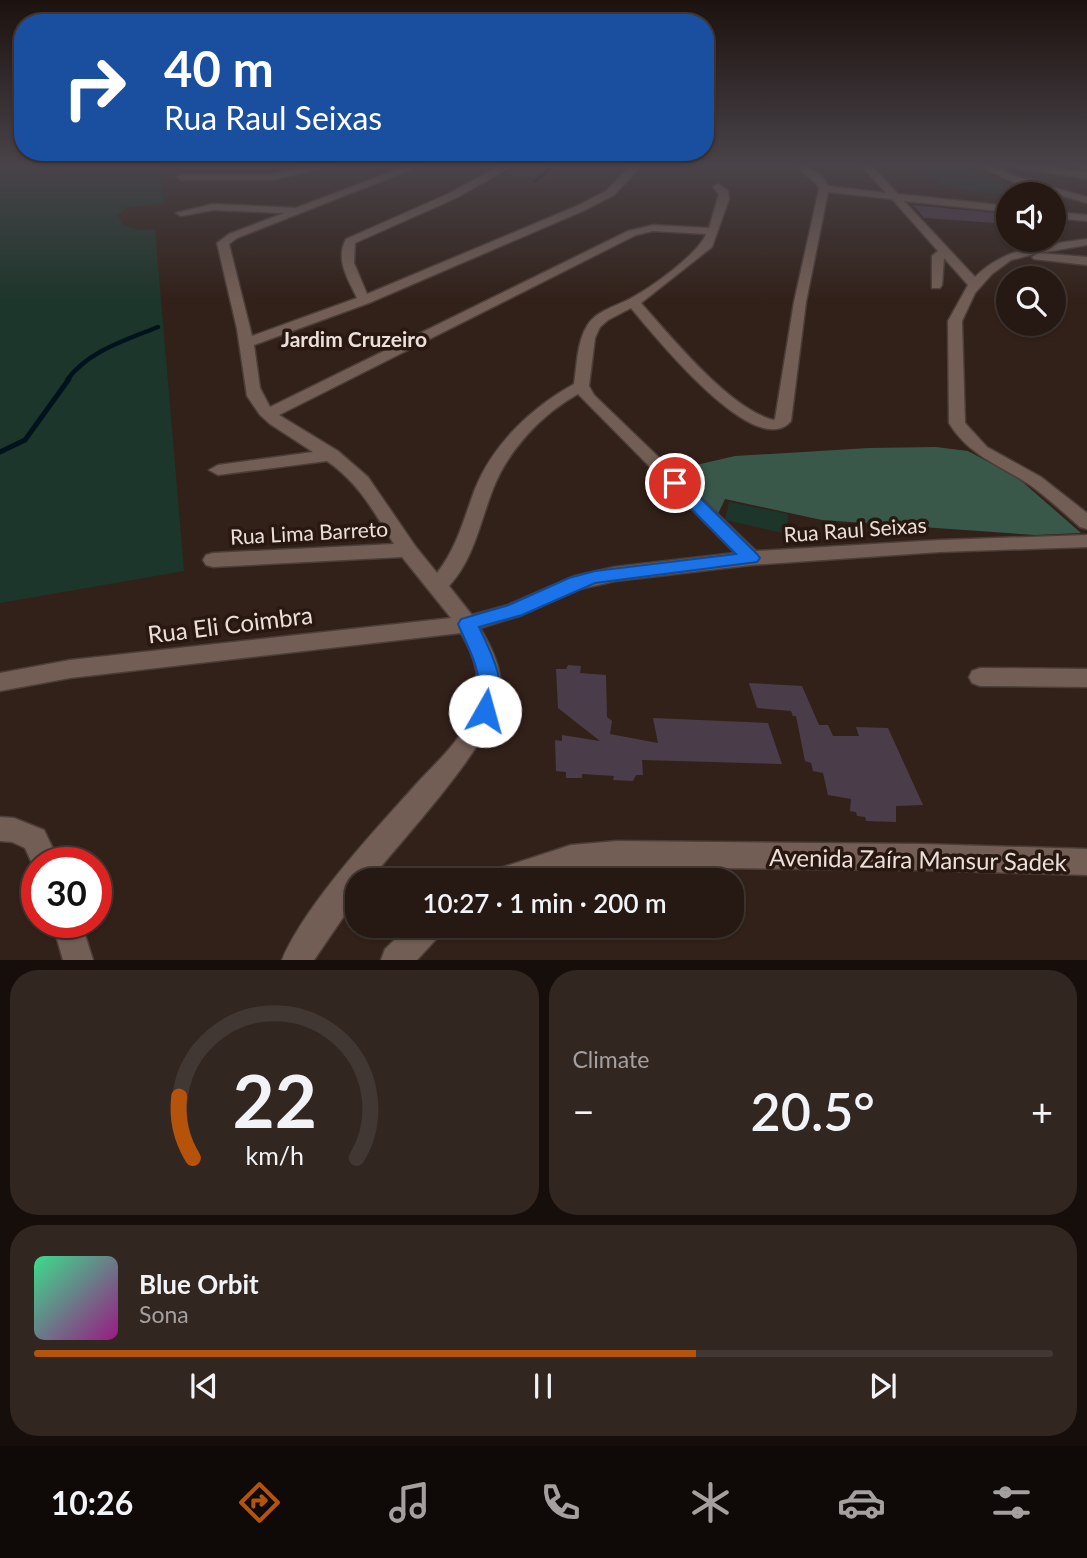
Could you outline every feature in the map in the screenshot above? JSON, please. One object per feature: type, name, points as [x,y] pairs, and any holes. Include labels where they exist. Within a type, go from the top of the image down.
[{"type":"street","points":[[181,213],[193,211]]},
{"type":"street","points":[[297,960],[314,930],[359,872],[464,746],[485,711],[491,689],[488,669],[467,624],[407,550],[375,493],[332,455],[269,414],[259,404],[252,386],[247,343],[223,243],[233,236],[298,211]]},
{"type":"street","points":[[364,300],[348,265],[345,250],[350,241],[420,211]]},
{"type":"street","points":[[247,343],[364,300],[574,211]]},
{"type":"street","points":[[720,211],[703,250],[634,303],[603,317],[593,325],[581,374],[581,386],[588,398],[751,558]]},
{"type":"street","points":[[634,303],[669,344],[712,385],[756,422],[775,426],[783,421],[803,290],[819,211]]},
{"type":"street","points":[[909,211],[974,284]]},
{"type":"street","points":[[1066,216],[1087,218]]},
{"type":"street","points":[[269,414],[624,236],[653,228],[712,231]]},
{"type":"street","points":[[1087,242],[1013,254],[974,284],[958,308],[955,321],[957,423],[969,443],[1036,482],[1087,523]]},
{"type":"street","points":[[936,285],[938,256],[945,252]]},
{"type":"street","points":[[1013,254],[1087,261]]},
{"type":"street","points":[[436,587],[451,570],[486,483],[506,452],[549,404],[581,386]]},
{"type":"street","points":[[218,470],[332,455]]},
{"type":"street","name":"Rua Raul Seixas","points":[[467,624],[515,610],[595,577],[751,558],[940,546],[1087,541]]},
{"type":"street","name":"Rua Lima Barreto","points":[[213,560],[407,550]]},
{"type":"street","name":"Rua Eli Coimbra","points":[[0,682],[70,669],[467,624]]},
{"type":"street","points":[[980,677],[1087,678]]},
{"type":"street","points":[[0,829],[14,830],[35,839],[39,847]]},
{"type":"street","name":"Avenida Zaíra Mansur Sadek","points":[[539,868],[571,858],[617,854],[921,857],[1087,862]]},
{"type":"street","points":[[71,938],[78,960]]},
{"type":"street","points":[[396,960],[417,938]]},
{"type":"green space","points":[[0,211],[123,211],[118,215],[123,225],[138,230],[155,229],[184,571],[0,603]]},
{"type":"green space","points":[[936,447],[968,451],[1018,478],[1081,533],[1035,535],[822,520],[725,499],[717,516],[670,471],[735,456]]},
{"type":"green space","points":[[729,502],[788,514],[787,534],[725,520]]},
{"type":"building","points":[[918,211],[996,213],[996,223],[924,218]]},
{"type":"building","points":[[568,665],[581,666],[580,673],[606,675],[607,717],[612,721],[610,734],[658,743],[653,718],[768,723],[782,764],[642,760],[643,775],[636,775],[633,781],[613,780],[614,776],[582,774],[582,778],[566,778],[566,772],[556,771],[555,740],[562,741],[562,735],[600,741],[558,708],[556,669],[566,669]]},
{"type":"building","points":[[749,683],[802,686],[819,725],[828,725],[833,736],[859,736],[856,727],[888,728],[923,805],[896,806],[896,822],[866,821],[865,817],[857,816],[856,812],[850,811],[851,799],[828,795],[823,773],[813,771],[811,763],[805,761],[796,716],[793,716],[791,711],[757,708]]},
{"type":"waterway","points":[[67,380],[97,354],[158,327]]},
{"type":"waterway","points":[[0,452],[25,440],[69,379]]},
{"type":"district","name":"Jardim Cruzeiro","points":[[354,338]]},
{"type":"route","points":[[485,711],[491,689],[488,669],[467,624],[515,610],[595,577],[751,558],[675,483]]}]
